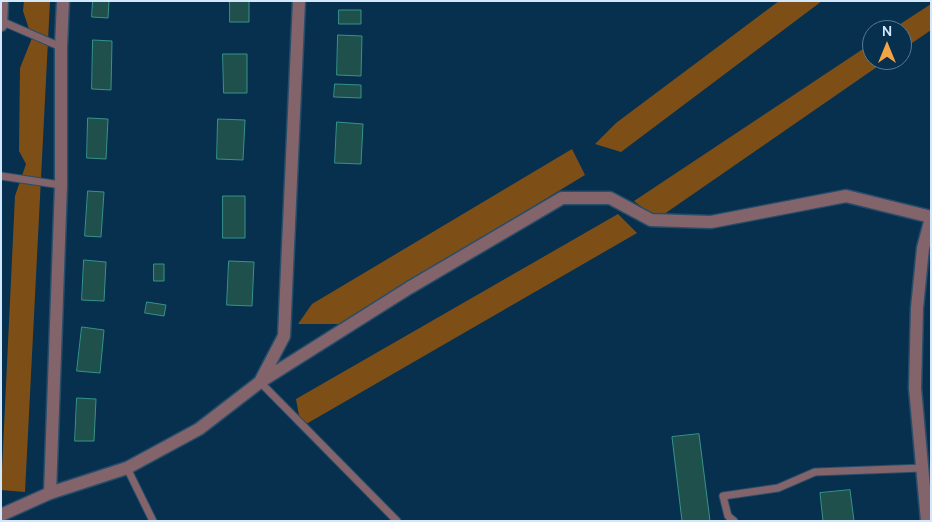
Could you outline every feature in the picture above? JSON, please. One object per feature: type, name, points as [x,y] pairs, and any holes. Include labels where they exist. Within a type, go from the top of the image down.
[{"type":"street","points":[[1,23],[2,1]]},
{"type":"street","points":[[50,493],[61,185],[63,1]]},
{"type":"street","points":[[260,382],[284,336],[299,1]]},
{"type":"street","points":[[1,515],[50,493],[127,468],[199,429],[260,382],[409,288],[562,198],[610,198],[651,220],[711,222],[846,196],[931,218],[923,248],[917,308],[915,388],[927,521]]},
{"type":"lane","points":[[1,23],[61,47]]},
{"type":"lane","points":[[1,176],[61,185]]},
{"type":"lane","points":[[260,382],[397,521]]},
{"type":"lane","points":[[127,468],[153,521]]},
{"type":"lane","points":[[734,521],[728,516],[723,496],[778,488],[815,472],[922,468]]},
{"type":"shaded area","points":[[24,1],[50,1],[25,492],[1,490],[15,196],[26,164],[19,151],[20,68],[32,38],[23,11]]},
{"type":"shaded area","points":[[779,1],[822,1],[621,152],[595,144],[616,123]]},
{"type":"shaded area","points":[[931,4],[931,30],[912,43],[912,20],[906,20]]},
{"type":"shaded area","points":[[862,50],[862,70],[873,70],[657,219],[634,201]]},
{"type":"shaded area","points":[[572,149],[585,175],[339,324],[298,324],[312,304]]},
{"type":"shaded area","points":[[618,214],[637,233],[301,427],[296,399]]},
{"type":"building","points":[[93,1],[109,1],[108,18],[92,17]]},
{"type":"building","points":[[230,1],[249,1],[249,22],[230,22]]},
{"type":"building","points":[[339,10],[361,10],[361,24],[339,24]]},
{"type":"building","points":[[338,35],[362,36],[361,76],[337,75]]},
{"type":"building","points":[[93,40],[112,41],[111,90],[92,89]]},
{"type":"building","points":[[223,54],[247,54],[247,93],[224,93]]},
{"type":"building","points":[[335,84],[361,85],[361,98],[334,97]]},
{"type":"building","points":[[88,118],[108,119],[106,159],[87,158]]},
{"type":"building","points":[[218,119],[245,120],[243,160],[217,159]]},
{"type":"building","points":[[337,122],[363,124],[361,164],[335,163]]},
{"type":"building","points":[[88,191],[104,192],[101,237],[85,236]]},
{"type":"building","points":[[223,196],[245,196],[245,238],[223,238]]},
{"type":"building","points":[[84,260],[106,262],[104,301],[82,300]]},
{"type":"building","points":[[229,261],[254,262],[252,306],[227,305]]},
{"type":"building","points":[[154,264],[164,264],[164,281],[154,281]]},
{"type":"building","points":[[147,302],[166,305],[164,316],[145,313]]},
{"type":"building","points":[[82,327],[104,330],[100,373],[77,371]]},
{"type":"building","points":[[77,398],[96,399],[94,441],[75,441]]},
{"type":"building","points":[[699,434],[710,521],[682,521],[672,437]]},
{"type":"building","points":[[850,490],[854,521],[823,521],[820,493]]}]
